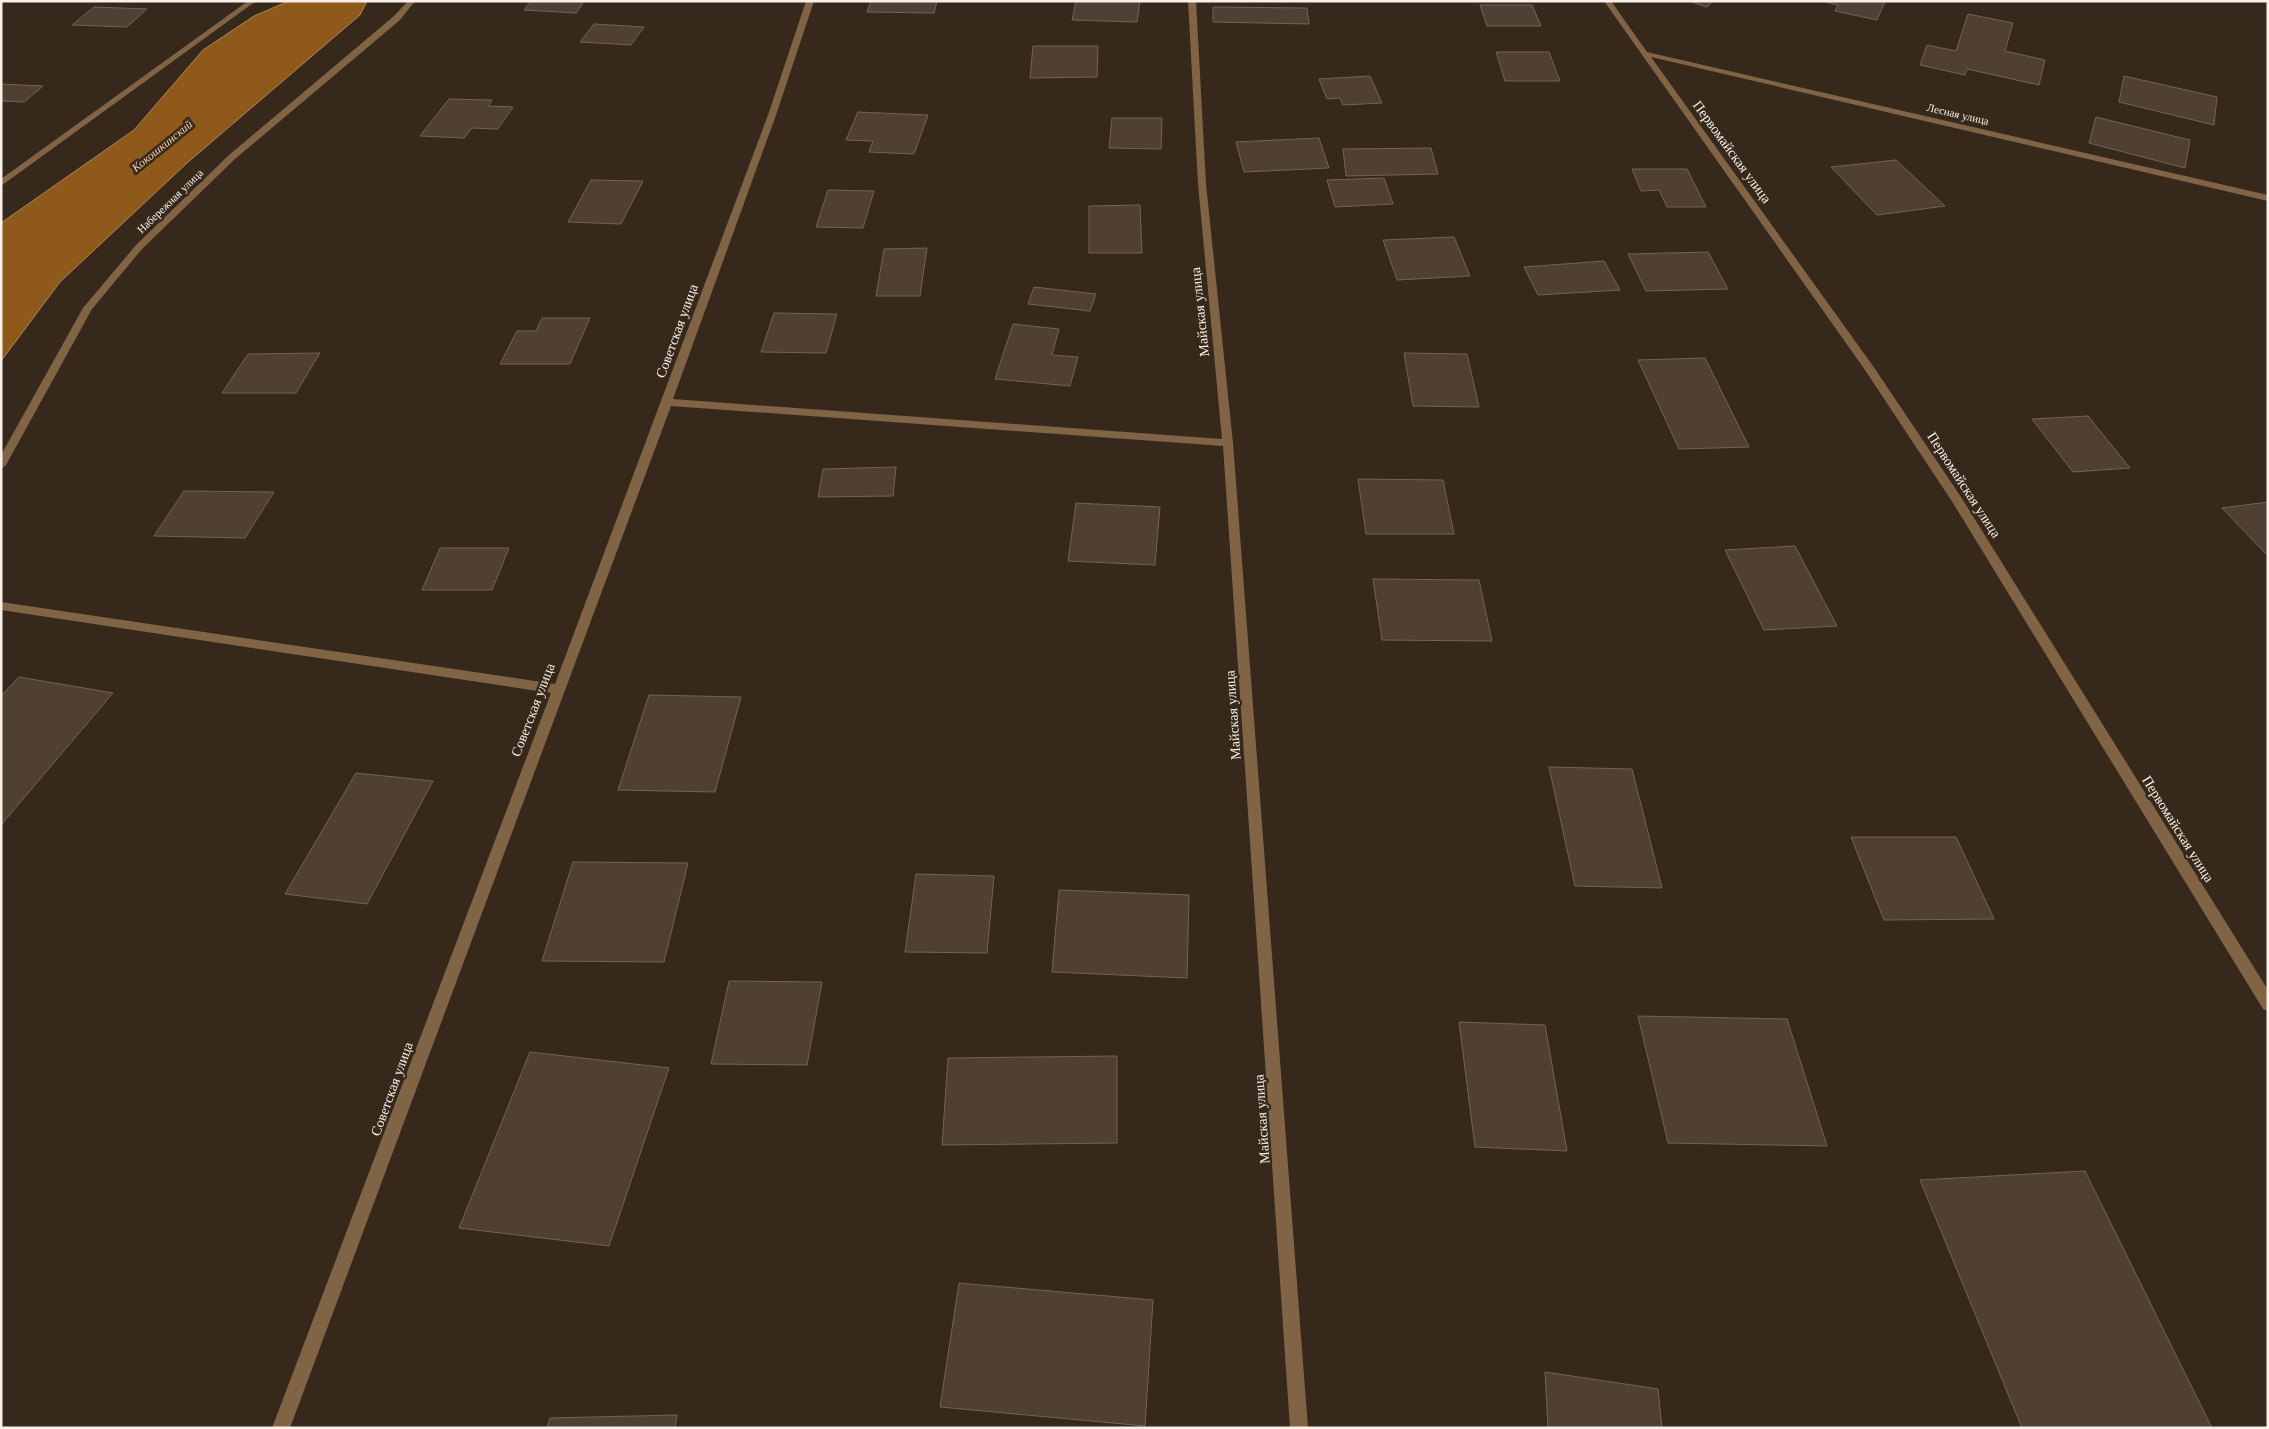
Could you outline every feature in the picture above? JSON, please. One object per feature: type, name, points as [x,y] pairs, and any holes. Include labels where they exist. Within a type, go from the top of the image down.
[{"type":"street","points":[[1,183],[253,1]]},
{"type":"street","name":"Набережная улица","points":[[1,465],[88,308],[133,254],[232,157],[397,18],[412,1]]},
{"type":"street","name":"Советская улица","points":[[281,1428],[557,689],[667,402],[772,115],[810,1]]},
{"type":"street","name":"Майская улица","points":[[1192,1],[1202,184],[1228,443],[1299,1428]]},
{"type":"street","name":"Первомайская улица","points":[[1607,1],[1869,368],[1957,500],[2268,1004]]},
{"type":"street","name":"Лесная улица","points":[[1643,54],[2268,198]]},
{"type":"street","points":[[667,402],[1228,443]]},
{"type":"street","points":[[1,606],[557,689]]},
{"type":"water","name":"Кокошкинский","points":[[289,1],[367,1],[360,15],[187,163],[60,282],[1,361],[1,223],[134,130],[203,50],[254,16]]},
{"type":"building","points":[[531,1],[584,1],[576,13],[524,10]]},
{"type":"building","points":[[871,1],[937,1],[934,13],[867,12]]},
{"type":"building","points":[[1076,1],[1140,1],[1137,22],[1072,20]]},
{"type":"building","points":[[1689,1],[1713,1],[1707,7]]},
{"type":"building","points":[[1822,1],[1885,1],[1877,20],[1835,11],[1838,5]]},
{"type":"building","points":[[1480,5],[1532,5],[1541,26],[1487,26]]},
{"type":"building","points":[[94,7],[147,9],[127,27],[72,25]]},
{"type":"building","points":[[1213,7],[1307,8],[1309,24],[1213,22]]},
{"type":"building","points":[[1968,14],[2013,23],[2005,51],[2045,60],[2039,85],[1967,69],[1965,75],[1920,65],[1927,45],[1956,51]]},
{"type":"building","points":[[594,24],[644,27],[631,45],[580,42]]},
{"type":"building","points":[[1033,46],[1098,46],[1097,77],[1030,78]]},
{"type":"building","points":[[1496,52],[1549,52],[1560,81],[1505,81]]},
{"type":"building","points":[[1370,76],[1382,103],[1343,105],[1340,98],[1327,99],[1319,79]]},
{"type":"building","points":[[2124,76],[2217,97],[2214,125],[2119,102]]},
{"type":"building","points":[[1,84],[43,86],[24,102],[1,101]]},
{"type":"building","points":[[449,99],[492,100],[488,106],[513,107],[498,129],[472,128],[464,138],[420,136]]},
{"type":"building","points":[[858,112],[928,115],[914,154],[869,152],[873,141],[846,140]]},
{"type":"building","points":[[2096,117],[2190,140],[2185,168],[2089,143]]},
{"type":"building","points":[[1112,118],[1162,118],[1161,149],[1109,148]]},
{"type":"building","points":[[1319,138],[1329,168],[1244,172],[1236,142]]},
{"type":"building","points":[[1431,148],[1438,174],[1346,176],[1343,149]]},
{"type":"building","points":[[1896,160],[1945,206],[1877,215],[1831,167]]},
{"type":"building","points":[[1632,169],[1687,169],[1706,207],[1667,207],[1659,190],[1641,191]]},
{"type":"building","points":[[1384,178],[1393,204],[1335,207],[1327,180]]},
{"type":"building","points":[[591,180],[643,181],[621,224],[568,222]]},
{"type":"building","points":[[828,190],[874,191],[863,228],[816,227]]},
{"type":"building","points":[[1140,205],[1142,253],[1089,253],[1089,206]]},
{"type":"building","points":[[1454,237],[1470,276],[1397,280],[1383,240]]},
{"type":"building","points":[[927,248],[920,296],[876,296],[884,249]]},
{"type":"building","points":[[1708,252],[1728,289],[1646,291],[1628,254]]},
{"type":"building","points":[[1604,261],[1620,290],[1538,295],[1524,267]]},
{"type":"building","points":[[1034,287],[1096,294],[1090,311],[1028,304]]},
{"type":"building","points":[[774,313],[837,314],[826,353],[761,352]]},
{"type":"building","points":[[542,318],[590,318],[570,364],[500,364],[517,331],[536,331]]},
{"type":"building","points":[[1013,324],[1059,329],[1052,355],[1078,357],[1070,386],[995,379]]},
{"type":"building","points":[[320,353],[296,393],[222,393],[248,354]]},
{"type":"building","points":[[1404,353],[1467,354],[1479,407],[1413,406]]},
{"type":"building","points":[[1705,358],[1749,447],[1679,449],[1638,360]]},
{"type":"building","points":[[2088,416],[2130,468],[2073,472],[2032,419]]},
{"type":"building","points":[[896,467],[893,496],[818,497],[823,469]]},
{"type":"building","points":[[1358,479],[1443,480],[1454,534],[1366,534]]},
{"type":"building","points":[[184,491],[274,492],[245,538],[154,536]]},
{"type":"building","points":[[2268,502],[2268,556],[2222,508]]},
{"type":"building","points":[[1076,503],[1160,507],[1155,565],[1068,561]]},
{"type":"building","points":[[1795,546],[1837,626],[1764,630],[1725,550]]},
{"type":"building","points":[[440,548],[509,548],[492,590],[422,590]]},
{"type":"building","points":[[1373,579],[1479,580],[1492,641],[1382,640]]},
{"type":"building","points":[[19,677],[113,693],[1,825],[1,696]]},
{"type":"building","points":[[649,695],[741,697],[715,792],[618,790]]},
{"type":"building","points":[[1549,767],[1632,769],[1662,888],[1575,886]]},
{"type":"building","points":[[356,773],[433,781],[367,904],[285,894]]},
{"type":"building","points":[[1851,837],[1956,837],[1994,919],[1884,920]]},
{"type":"building","points":[[573,862],[688,863],[664,962],[542,961]]},
{"type":"building","points":[[916,874],[994,876],[987,953],[905,952]]},
{"type":"building","points":[[1059,890],[1189,895],[1187,978],[1052,972]]},
{"type":"building","points":[[729,981],[822,982],[807,1065],[711,1064]]},
{"type":"building","points":[[1638,1016],[1787,1019],[1827,1146],[1668,1143]]},
{"type":"building","points":[[1459,1022],[1545,1025],[1567,1151],[1475,1147]]},
{"type":"building","points":[[530,1052],[669,1068],[609,1246],[459,1228]]},
{"type":"building","points":[[1117,1056],[1117,1143],[942,1145],[948,1058]]},
{"type":"building","points":[[2085,1171],[2212,1428],[2022,1428],[1920,1180]]},
{"type":"building","points":[[959,1283],[1153,1300],[1145,1426],[940,1407]]},
{"type":"building","points":[[1545,1372],[1658,1389],[1662,1428],[1548,1428]]},
{"type":"building","points":[[677,1415],[675,1428],[547,1428],[550,1418]]}]
